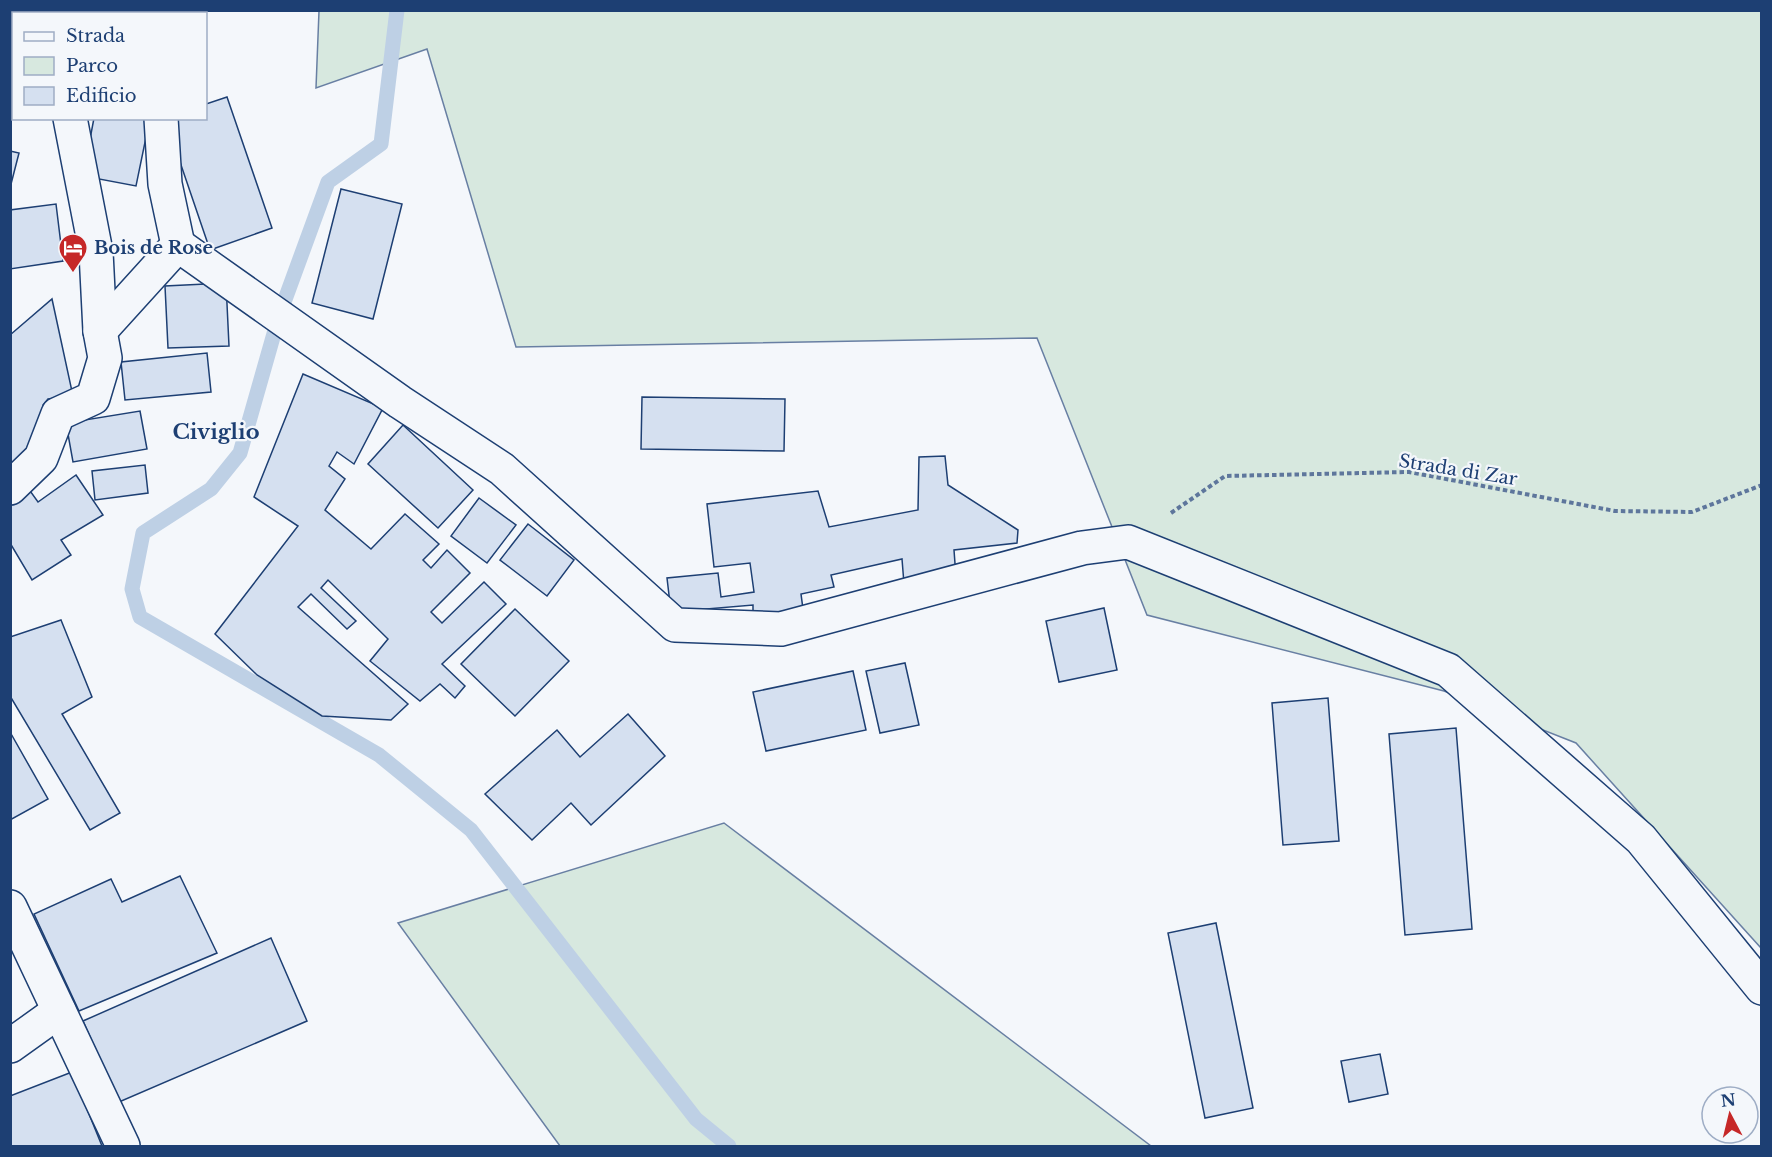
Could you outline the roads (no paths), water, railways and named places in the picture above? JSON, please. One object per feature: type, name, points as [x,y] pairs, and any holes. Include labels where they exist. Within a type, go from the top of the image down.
[{"type":"street","points":[[10,488],[41,458],[58,414],[93,398],[105,358],[100,331],[96,252],[70,120]]},
{"type":"street","points":[[161,120],[165,184],[178,245],[400,402],[502,470],[675,626],[781,629],[1082,548],[1128,542],[1448,670],[1641,839],[1761,988]]},
{"type":"street","points":[[100,331],[178,245]]},
{"type":"street","points":[[10,907],[123,1146]]},
{"type":"street","points":[[10,1046],[59,1011]]},
{"type":"waterway","points":[[397,10],[381,144],[328,182],[279,316],[240,453],[211,489],[143,533],[132,589],[140,617],[379,755],[471,830],[696,1119],[729,1146]]},
{"type":"place","name":"Bois de Rose","points":[[73,274]]},
{"type":"district","name":"Civiglio","points":[[216,432]]}]
